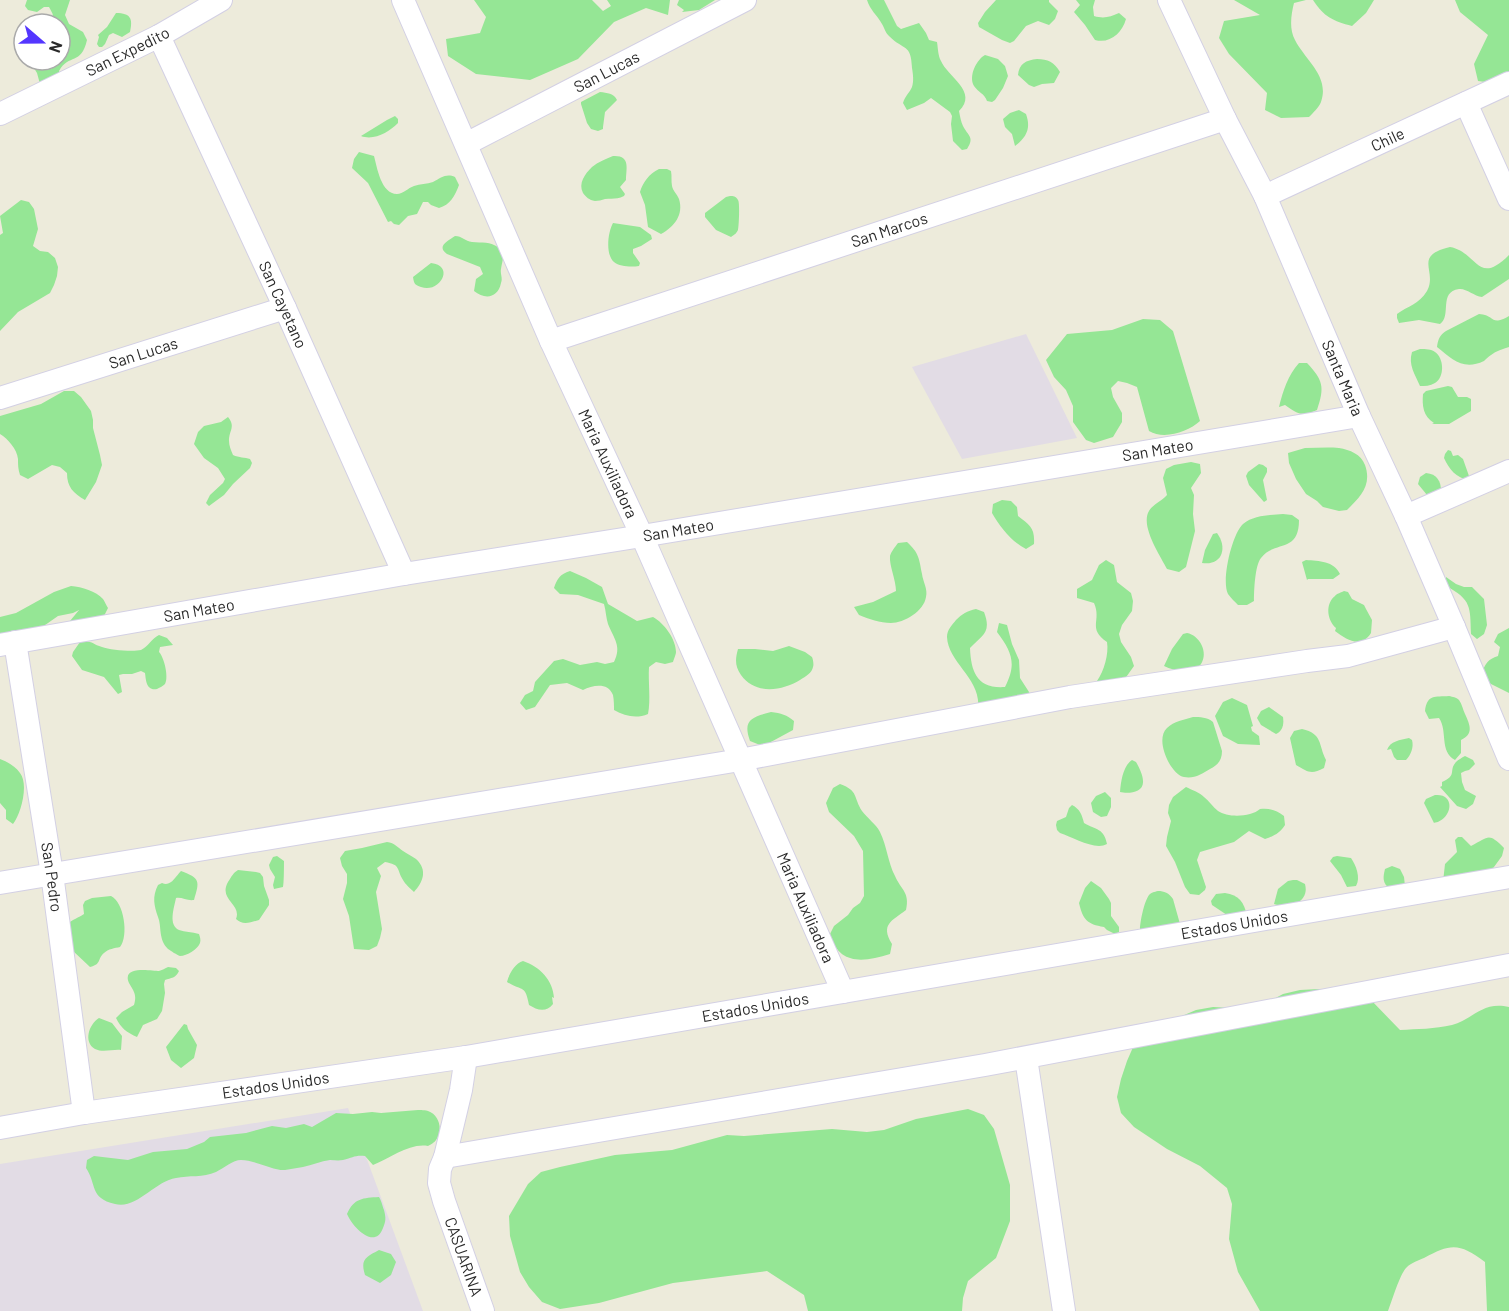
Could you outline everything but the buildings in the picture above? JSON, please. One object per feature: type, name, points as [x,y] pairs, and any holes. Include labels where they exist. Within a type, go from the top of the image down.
[{"type":"street","name":"San Expedito","points":[[0,114],[159,36],[221,0]]},
{"type":"street","name":"Maria Auxiliadora","points":[[403,0],[552,341],[642,536],[843,992]]},
{"type":"street","name":"San Lucas","points":[[466,144],[745,0]]},
{"type":"street","name":"Santa Maria","points":[[1169,0],[1225,119],[1265,196],[1359,416],[1406,516],[1509,759]]},
{"type":"street","name":"San Cayetano","points":[[159,36],[285,308],[404,574]]},
{"type":"street","name":"Chile","points":[[1265,196],[1509,83]]},
{"type":"street","points":[[1466,103],[1509,199]]},
{"type":"street","name":"San Marcos","points":[[552,341],[1225,119]]},
{"type":"street","name":"San Lucas","points":[[0,398],[285,308]]},
{"type":"street","name":"San Mateo","points":[[7,643],[404,574],[1359,416]]},
{"type":"street","points":[[1406,516],[1509,471]]},
{"type":"street","points":[[0,883],[740,760],[1070,696],[1348,656],[1454,627]]},
{"type":"street","name":"San Pedro","points":[[7,643],[52,874],[84,1113]]},
{"type":"street","name":"Estados Unidos","points":[[0,1128],[84,1113],[466,1057],[1509,877]]},
{"type":"street","points":[[445,1157],[1026,1058],[1509,964]]},
{"type":"street","name":"CASUARINA","points":[[466,1057],[461,1090],[440,1169],[439,1183],[483,1311]]},
{"type":"street","points":[[1026,1058],[1064,1311]]},
{"type":"shaded area","points":[[1026,334],[1077,438],[962,459],[912,367]]},
{"type":"shaded area","points":[[348,1108],[423,1311],[0,1311],[0,1164]]},
{"type":"green space","points":[[27,0],[70,0],[66,12],[51,12],[49,7],[44,7],[37,12],[28,10],[25,6]]},
{"type":"green space","points":[[474,0],[592,0],[603,11],[611,6],[607,0],[670,0],[668,15],[646,8],[614,22],[578,59],[530,80],[476,74],[448,56],[446,39],[480,33],[486,17]]},
{"type":"green space","points":[[679,0],[715,0],[699,10],[682,12],[684,10],[677,5]]},
{"type":"green space","points":[[867,0],[884,0],[897,26],[901,29],[919,23],[929,40],[937,42],[944,67],[964,91],[964,104],[959,111],[962,124],[971,139],[967,149],[962,150],[953,141],[950,112],[931,98],[907,110],[903,103],[912,87],[910,55],[906,48],[888,35]]},
{"type":"green space","points":[[996,0],[1049,0],[1058,11],[1055,19],[1049,25],[1038,21],[1026,26],[1010,43],[979,27],[978,23]]},
{"type":"green space","points":[[1076,0],[1095,0],[1094,16],[1107,17],[1119,13],[1126,19],[1122,29],[1110,39],[1095,40],[1074,12],[1080,5]]},
{"type":"green space","points":[[1234,0],[1306,0],[1294,3],[1291,22],[1295,40],[1315,69],[1322,84],[1321,102],[1309,117],[1281,118],[1265,110],[1267,93],[1229,54],[1219,38],[1224,21],[1260,15]]},
{"type":"green space","points":[[1313,0],[1374,0],[1366,13],[1352,26],[1330,18]]},
{"type":"green space","points":[[1455,0],[1509,0],[1509,80],[1493,83],[1478,81],[1474,64],[1488,35],[1460,12]]},
{"type":"green space","points":[[116,13],[125,14],[130,18],[130,32],[122,37],[113,33],[109,35],[102,47],[99,47],[98,35],[107,27]]},
{"type":"green space","points":[[72,26],[83,32],[87,40],[82,53],[72,59]]},
{"type":"green space","points":[[985,55],[998,59],[1005,66],[1008,76],[1003,88],[992,102],[987,101],[972,82],[974,68]]},
{"type":"green space","points":[[1037,59],[1053,63],[1058,69],[1060,72],[1054,83],[1034,87],[1018,75],[1024,63]]},
{"type":"green space","points":[[59,72],[61,80],[43,95],[37,73]]},
{"type":"green space","points":[[600,92],[608,93],[617,100],[605,112],[603,129],[598,131],[591,129],[587,123],[581,102]]},
{"type":"green space","points":[[1019,110],[1026,114],[1028,128],[1025,136],[1015,146],[1012,134],[1005,127],[1003,119]]},
{"type":"green space","points":[[395,116],[398,123],[390,130],[376,136],[361,136],[387,120]]},
{"type":"green space","points":[[359,152],[374,156],[383,185],[392,193],[399,194],[414,186],[433,182],[446,176],[455,177],[459,185],[454,196],[446,205],[439,208],[423,202],[417,214],[408,216],[399,225],[394,224],[391,221],[388,222],[368,183],[352,168]]},
{"type":"green space","points":[[613,156],[619,156],[625,160],[626,180],[620,187],[624,196],[596,201],[589,199],[582,189],[585,176],[594,165]]},
{"type":"green space","points":[[659,169],[671,171],[672,186],[680,205],[677,220],[661,234],[648,227],[645,205],[640,192],[647,179]]},
{"type":"green space","points":[[730,196],[734,196],[739,202],[738,230],[731,237],[716,230],[705,217],[705,213]]},
{"type":"green space","points":[[21,200],[29,202],[34,209],[38,229],[33,246],[40,251],[48,252],[55,258],[58,267],[57,276],[50,293],[18,312],[0,331],[0,235],[3,233],[0,216]]},
{"type":"green space","points":[[613,223],[640,227],[651,235],[652,239],[633,249],[640,263],[639,266],[619,265],[611,258],[608,243]]},
{"type":"green space","points":[[455,236],[467,241],[492,244],[501,250],[503,255],[502,281],[497,292],[490,296],[482,296],[474,291],[476,279],[483,274],[480,267],[444,251],[444,244]]},
{"type":"green space","points":[[1450,247],[1459,250],[1484,268],[1498,264],[1509,255],[1509,279],[1482,297],[1462,289],[1453,291],[1447,299],[1445,316],[1440,324],[1419,320],[1399,323],[1397,314],[1417,302],[1427,291],[1430,284],[1428,265],[1432,255]]},
{"type":"green space","points":[[431,263],[443,269],[442,279],[434,287],[416,285],[413,277]]},
{"type":"green space","points":[[1479,314],[1496,320],[1509,316],[1509,347],[1495,352],[1484,361],[1470,365],[1458,362],[1437,347],[1444,333]]},
{"type":"green space","points":[[1143,319],[1160,320],[1173,331],[1200,421],[1176,434],[1155,434],[1149,431],[1137,387],[1118,381],[1111,388],[1122,413],[1122,422],[1113,437],[1094,443],[1086,440],[1073,422],[1073,406],[1066,390],[1054,377],[1046,360],[1067,334],[1112,330]]},
{"type":"green space","points":[[1420,349],[1435,352],[1442,363],[1442,372],[1438,380],[1431,385],[1420,386],[1413,369],[1412,352]]},
{"type":"green space","points":[[1299,363],[1307,363],[1319,379],[1322,390],[1317,410],[1303,414],[1285,405],[1279,407],[1286,384]]},
{"type":"green space","points":[[1452,387],[1458,397],[1471,399],[1471,411],[1449,424],[1432,424],[1434,423],[1424,410],[1423,394],[1426,391]]},
{"type":"green space","points":[[64,391],[74,391],[91,411],[102,465],[96,482],[85,500],[72,489],[67,473],[60,467],[52,465],[28,479],[20,475],[16,452],[9,441],[0,434],[0,416],[41,404]]},
{"type":"green space","points":[[228,417],[232,423],[229,441],[233,455],[250,459],[252,463],[224,495],[209,506],[206,503],[210,495],[225,479],[218,468],[204,458],[194,444],[198,432],[204,426],[221,422]]},
{"type":"green space","points":[[1305,448],[1343,449],[1361,458],[1367,472],[1366,484],[1361,495],[1347,510],[1339,511],[1323,507],[1306,494],[1296,479],[1289,463],[1288,453]]},
{"type":"green space","points":[[1448,450],[1453,456],[1458,455],[1463,459],[1469,480],[1457,475],[1448,466],[1444,458]]},
{"type":"green space","points":[[1191,462],[1200,464],[1201,473],[1191,488],[1194,495],[1195,531],[1186,567],[1179,572],[1167,569],[1152,540],[1147,517],[1150,509],[1167,495],[1163,478],[1166,469]]},
{"type":"green space","points":[[1259,464],[1267,468],[1263,480],[1267,500],[1264,502],[1249,485],[1246,476]]},
{"type":"green space","points":[[1426,473],[1438,479],[1441,491],[1427,495],[1418,484],[1420,477]]},
{"type":"green space","points":[[1002,500],[1011,501],[1017,507],[1018,516],[1033,530],[1034,544],[1026,549],[1007,534],[992,513],[993,504]]},
{"type":"green space","points":[[1283,514],[1292,515],[1299,520],[1295,538],[1285,545],[1272,549],[1261,558],[1256,572],[1254,601],[1247,605],[1238,605],[1228,594],[1226,588],[1227,569],[1235,537],[1243,524],[1252,519]]},
{"type":"green space","points":[[1217,533],[1222,544],[1221,555],[1214,562],[1202,563],[1205,550],[1213,534]]},
{"type":"green space","points":[[907,542],[918,556],[926,588],[926,597],[922,607],[913,615],[896,622],[879,622],[859,615],[854,607],[873,602],[896,591],[890,556],[898,543]]},
{"type":"green space","points":[[1106,560],[1114,565],[1117,582],[1131,593],[1132,611],[1122,625],[1119,634],[1134,666],[1124,680],[1104,685],[1097,681],[1105,662],[1107,642],[1096,628],[1097,615],[1094,603],[1077,598],[1077,589],[1092,580],[1099,565]]},
{"type":"green space","points":[[1306,560],[1330,564],[1340,574],[1333,579],[1307,580],[1302,562]]},
{"type":"green space","points":[[570,571],[602,587],[608,604],[637,621],[653,617],[665,627],[672,637],[676,652],[673,662],[665,664],[656,662],[649,667],[648,714],[631,716],[614,710],[613,695],[604,686],[583,690],[567,683],[550,685],[535,707],[526,710],[520,703],[525,695],[533,691],[535,682],[554,661],[563,659],[580,665],[614,662],[617,651],[616,643],[608,624],[604,604],[578,595],[560,594],[554,588],[559,577]]},
{"type":"green space","points":[[1446,577],[1456,584],[1472,587],[1484,599],[1487,625],[1484,634],[1477,639],[1471,634],[1468,605],[1461,596],[1446,586]]},
{"type":"green space","points":[[71,586],[89,590],[100,596],[108,608],[104,616],[78,625],[70,621],[79,610],[58,616],[38,630],[0,636],[0,617],[16,613],[54,592]]},
{"type":"green space","points":[[1344,591],[1348,592],[1352,599],[1364,605],[1372,620],[1371,633],[1363,641],[1358,642],[1344,637],[1335,631],[1336,628],[1331,621],[1328,612],[1330,603],[1336,595]]},
{"type":"green space","points":[[976,609],[984,612],[987,625],[982,636],[970,648],[972,664],[977,677],[988,685],[1005,687],[1011,672],[1011,658],[997,632],[999,623],[1007,625],[1019,660],[1020,678],[1032,701],[978,709],[975,689],[953,655],[947,637],[956,620]]},
{"type":"green space","points":[[1509,628],[1509,693],[1485,681],[1482,673],[1487,662],[1498,656],[1500,647],[1494,642],[1498,634]]},
{"type":"green space","points":[[1187,633],[1195,637],[1202,645],[1204,654],[1201,664],[1181,670],[1164,666],[1172,649],[1183,634]]},
{"type":"green space","points":[[159,635],[167,638],[173,645],[160,647],[159,652],[164,662],[166,677],[165,684],[157,689],[149,687],[145,673],[141,671],[119,675],[122,692],[118,694],[104,677],[82,670],[72,656],[80,642],[90,642],[110,649],[137,651],[143,649]]},
{"type":"green space","points":[[789,646],[805,652],[812,657],[813,662],[810,673],[793,684],[777,689],[761,688],[747,681],[739,672],[736,663],[738,649],[773,651]]},
{"type":"green space","points":[[1449,696],[1457,698],[1460,702],[1470,729],[1468,735],[1461,740],[1461,753],[1455,760],[1445,746],[1442,723],[1439,718],[1429,719],[1425,711],[1430,699]]},
{"type":"green space","points":[[1232,698],[1247,705],[1253,726],[1252,731],[1259,736],[1260,745],[1238,744],[1223,736],[1215,716],[1223,702]]},
{"type":"green space","points":[[1269,707],[1283,717],[1283,727],[1276,734],[1261,725],[1257,718],[1261,711]]},
{"type":"green space","points":[[771,712],[784,715],[794,721],[793,730],[769,743],[760,745],[750,741],[748,723],[754,718]]},
{"type":"green space","points":[[1193,717],[1206,718],[1213,722],[1222,754],[1219,762],[1213,767],[1198,776],[1184,777],[1169,764],[1163,748],[1163,733],[1179,721]]},
{"type":"green space","points":[[1302,729],[1309,731],[1319,740],[1326,760],[1324,768],[1310,772],[1296,765],[1290,738],[1294,731]]},
{"type":"green space","points":[[1409,738],[1412,740],[1412,748],[1406,760],[1397,760],[1391,749],[1387,750],[1393,743]]},
{"type":"green space","points":[[1465,756],[1473,760],[1475,764],[1469,770],[1461,773],[1462,782],[1465,790],[1476,796],[1473,804],[1466,809],[1457,806],[1440,787],[1442,782],[1450,777],[1456,762]]},
{"type":"green space","points":[[0,759],[14,766],[23,778],[23,799],[13,824],[6,819],[6,810],[0,803]]},
{"type":"green space","points":[[1132,760],[1136,762],[1141,771],[1143,785],[1135,792],[1120,792],[1125,770]]},
{"type":"green space","points":[[840,784],[853,792],[862,811],[880,832],[897,881],[907,899],[906,910],[892,920],[887,927],[892,944],[890,954],[871,959],[862,960],[846,956],[834,944],[830,934],[834,926],[860,903],[864,896],[863,851],[854,836],[829,812],[826,803],[833,788]]},
{"type":"green space","points":[[1186,787],[1198,792],[1216,809],[1228,815],[1239,816],[1267,809],[1284,816],[1285,825],[1271,837],[1265,839],[1249,831],[1234,842],[1200,852],[1197,860],[1206,887],[1199,895],[1190,894],[1185,887],[1166,846],[1171,821],[1168,813],[1169,805],[1173,797]]},
{"type":"green space","points":[[1105,792],[1111,798],[1111,807],[1107,816],[1101,817],[1093,812],[1091,803],[1096,796]]},
{"type":"green space","points":[[1435,795],[1443,796],[1448,800],[1448,812],[1446,816],[1434,823],[1424,803],[1426,799]]},
{"type":"green space","points":[[1072,805],[1080,812],[1084,823],[1102,832],[1107,844],[1090,845],[1057,830],[1057,821],[1066,817]]},
{"type":"green space","points":[[1462,837],[1471,846],[1485,838],[1491,838],[1504,848],[1502,856],[1483,882],[1443,882],[1445,864],[1457,852],[1455,840]]},
{"type":"green space","points":[[387,842],[394,844],[420,863],[423,872],[422,880],[414,892],[404,882],[396,866],[385,862],[377,868],[381,876],[376,892],[382,929],[380,938],[377,946],[369,950],[354,949],[349,916],[343,899],[347,874],[340,858],[345,851]]},
{"type":"green space","points":[[277,856],[284,861],[283,887],[274,889],[275,877],[269,865],[273,857]]},
{"type":"green space","points":[[1337,856],[1351,858],[1353,861],[1358,875],[1356,886],[1347,887],[1330,861]]},
{"type":"green space","points":[[1392,866],[1400,869],[1405,886],[1390,889],[1384,882],[1385,869]]},
{"type":"green space","points":[[238,870],[260,873],[263,877],[269,905],[259,920],[244,923],[236,919],[236,909],[228,898],[226,888]]},
{"type":"green space","points":[[181,871],[195,878],[198,884],[194,900],[176,898],[174,924],[179,930],[199,934],[200,941],[195,950],[180,956],[168,949],[163,941],[154,901],[158,885],[170,883]]},
{"type":"green space","points":[[1297,880],[1305,884],[1306,891],[1301,900],[1285,906],[1274,904],[1278,889],[1288,881]]},
{"type":"green space","points":[[1091,881],[1101,888],[1111,903],[1111,916],[1119,927],[1119,932],[1115,934],[1104,927],[1090,923],[1082,914],[1079,903],[1085,888]]},
{"type":"green space","points":[[1158,891],[1170,895],[1173,899],[1180,924],[1140,930],[1147,898],[1151,893]]},
{"type":"green space","points":[[1216,894],[1234,895],[1240,900],[1247,916],[1227,915],[1212,905],[1211,901]]},
{"type":"green space","points":[[111,896],[122,912],[125,928],[123,942],[120,947],[102,955],[98,963],[90,967],[72,950],[68,924],[84,914],[85,901]]},
{"type":"green space","points":[[523,961],[545,975],[551,985],[553,1004],[547,1009],[538,1009],[529,1005],[524,991],[507,982],[513,969]]},
{"type":"green space","points":[[168,967],[179,971],[175,976],[165,980],[162,1011],[157,1019],[143,1025],[137,1037],[124,1029],[116,1018],[134,1005],[135,996],[129,983],[129,974],[138,970],[159,971]]},
{"type":"green space","points":[[1319,989],[1369,998],[1400,1030],[1452,1025],[1485,1008],[1509,1007],[1509,1311],[1487,1311],[1485,1262],[1469,1251],[1455,1247],[1441,1250],[1407,1267],[1388,1311],[1260,1311],[1238,1272],[1229,1239],[1232,1204],[1227,1188],[1200,1166],[1167,1149],[1134,1127],[1121,1113],[1117,1097],[1121,1079],[1134,1045],[1147,1031],[1196,1010],[1213,1007],[1233,1008],[1268,1002],[1283,994],[1300,990]]},
{"type":"green space","points":[[99,1018],[112,1023],[122,1036],[121,1050],[101,1051],[91,1046],[88,1038],[90,1029]]},
{"type":"green space","points":[[184,1024],[187,1025],[197,1045],[194,1058],[181,1068],[171,1060],[166,1047]]},
{"type":"green space","points":[[968,1109],[984,1115],[994,1129],[1010,1185],[1010,1221],[996,1258],[968,1281],[962,1311],[808,1311],[804,1295],[767,1271],[673,1283],[599,1303],[560,1309],[542,1302],[520,1272],[510,1236],[509,1216],[528,1184],[541,1172],[615,1155],[672,1150],[727,1135],[744,1136],[832,1129],[867,1132],[884,1130],[916,1119]]},
{"type":"green space","points":[[418,1110],[432,1113],[438,1120],[440,1128],[435,1141],[428,1146],[407,1149],[373,1165],[365,1156],[330,1160],[285,1170],[238,1160],[211,1174],[168,1180],[138,1199],[123,1205],[107,1201],[97,1194],[86,1168],[87,1160],[94,1156],[128,1160],[153,1152],[187,1149],[210,1137],[246,1133],[272,1126],[286,1128],[304,1124],[312,1127],[336,1113]]},
{"type":"green space","points":[[379,1197],[385,1213],[385,1223],[379,1234],[370,1237],[354,1225],[347,1214],[356,1202]]},
{"type":"green space","points":[[379,1250],[391,1254],[396,1262],[391,1275],[380,1283],[365,1275],[363,1265],[365,1259]]}]
